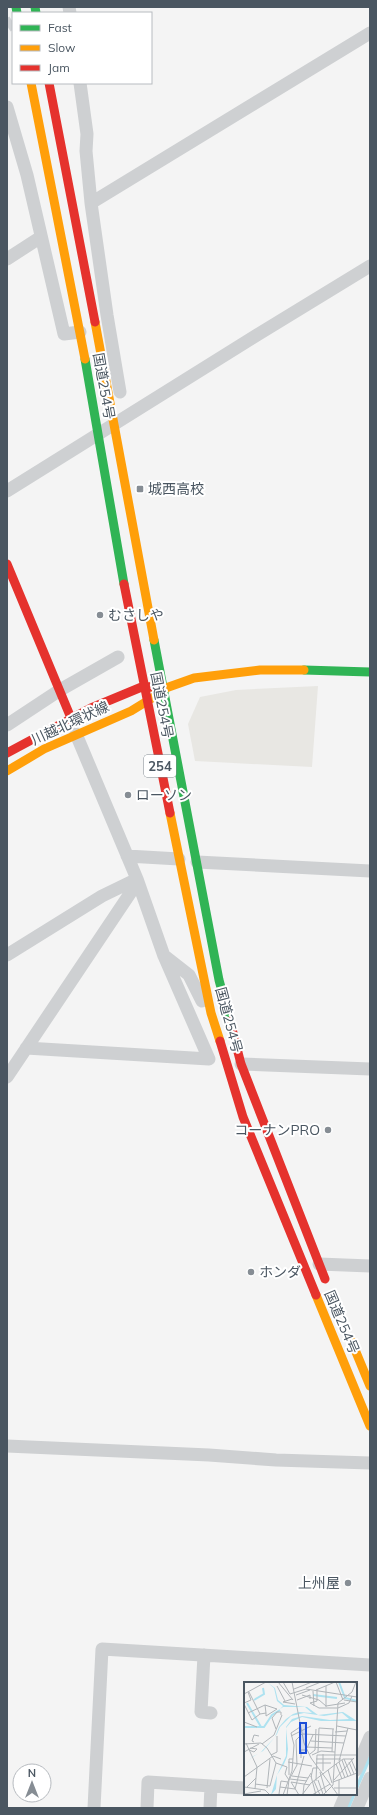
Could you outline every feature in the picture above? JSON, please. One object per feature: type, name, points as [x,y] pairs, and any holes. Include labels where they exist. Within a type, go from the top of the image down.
[{"type":"main road","name":"国道254号","points":[[31,84],[80,332],[147,704],[211,1013],[243,1117],[370,1426]]},
{"type":"main road","name":"国道254号","points":[[50,84],[120,420],[163,689],[219,980],[241,1064],[328,1285]]},
{"type":"main road","points":[[7,564],[72,718]]},
{"type":"main road","points":[[147,704],[163,689],[194,678],[260,670],[370,672]]},
{"type":"main road","points":[[144,686],[163,689]]},
{"type":"main road","name":"川越北環状線","points":[[7,753],[91,708],[144,686]]},
{"type":"main road","name":"川越北環状線","points":[[7,771],[20,762],[76,734],[147,704]]},
{"type":"main road","name":"国道254号","points":[[346,1328],[370,1386]]},
{"type":"street","points":[[92,203],[370,33]]},
{"type":"street","points":[[80,84],[87,134],[86,151],[92,203],[120,420]]},
{"type":"street","points":[[7,107],[27,175],[64,334],[80,332]]},
{"type":"street","points":[[7,259],[41,237]]},
{"type":"street","points":[[7,491],[98,433],[370,266]]},
{"type":"street","points":[[7,724],[60,690],[118,657]]},
{"type":"street","points":[[26,1048],[209,1059],[164,956],[127,856],[76,734]]},
{"type":"street","points":[[127,856],[179,859]]},
{"type":"street","points":[[197,862],[370,871]]},
{"type":"street","points":[[7,955],[102,896],[136,879]]},
{"type":"street","points":[[7,1077],[131,892],[136,879]]},
{"type":"street","points":[[164,956],[189,975],[204,1007],[211,1013]]},
{"type":"street","points":[[241,1064],[370,1069]]},
{"type":"street","points":[[319,1264],[370,1266]]},
{"type":"street","points":[[7,1446],[209,1455],[276,1460],[370,1463]]},
{"type":"street","points":[[94,1808],[102,1649],[370,1665]]},
{"type":"street","points":[[204,1656],[201,1712],[211,1713]]},
{"type":"street","points":[[357,1768],[370,1737]]},
{"type":"street","points":[[357,1808],[367,1791],[370,1778]]},
{"type":"street","points":[[147,1808],[148,1782],[244,1788]]},
{"type":"street","points":[[210,1808],[211,1786]]},
{"type":"street","points":[[340,1808],[342,1795]]},
{"type":"shaded area","points":[[318,686],[312,767],[195,761],[188,724],[200,697],[236,690]]},
{"type":"waterway","points":[[357,1787],[370,1757]]},
{"type":"waterway","points":[[348,1808],[354,1795]]},
{"type":"tunnel","points":[[7,26],[12,23]]},
{"type":"traffic: fast","points":[[16,7],[17,12]]},
{"type":"traffic: fast","points":[[35,7],[36,12]]},
{"type":"traffic: fast","points":[[85,359],[124,584]]},
{"type":"traffic: fast","points":[[154,640],[219,980],[230,1021]]},
{"type":"traffic: fast","points":[[304,670],[370,672]]},
{"type":"traffic: slow","points":[[31,84],[85,359]]},
{"type":"traffic: slow","points":[[95,322],[154,640]]},
{"type":"traffic: slow","points":[[151,687],[163,689],[194,678],[260,670],[304,670]]},
{"type":"traffic: slow","points":[[7,771],[44,749],[131,711],[157,695]]},
{"type":"traffic: slow","points":[[170,813],[211,1013],[220,1041]]},
{"type":"traffic: slow","points":[[316,1295],[370,1426]]},
{"type":"traffic: slow","points":[[351,1340],[370,1386]]},
{"type":"traffic: jam","points":[[49,84],[95,322]]},
{"type":"traffic: jam","points":[[7,564],[71,718]]},
{"type":"traffic: jam","points":[[124,584],[170,813]]},
{"type":"traffic: jam","points":[[7,753],[91,708],[144,686],[151,687]]},
{"type":"traffic: jam","points":[[230,1021],[241,1064],[325,1279]]},
{"type":"traffic: jam","points":[[220,1041],[243,1117],[316,1295]]},
{"type":"place","name":"城西高校","points":[[140,489]]},
{"type":"place","name":"むさしや","points":[[100,615]]},
{"type":"place","name":"ローソン","points":[[128,795]]},
{"type":"place","name":"コーナンPRO","points":[[328,1130]]},
{"type":"place","name":"ホンダ","points":[[251,1272]]},
{"type":"place","name":"上州屋","points":[[348,1583]]}]
